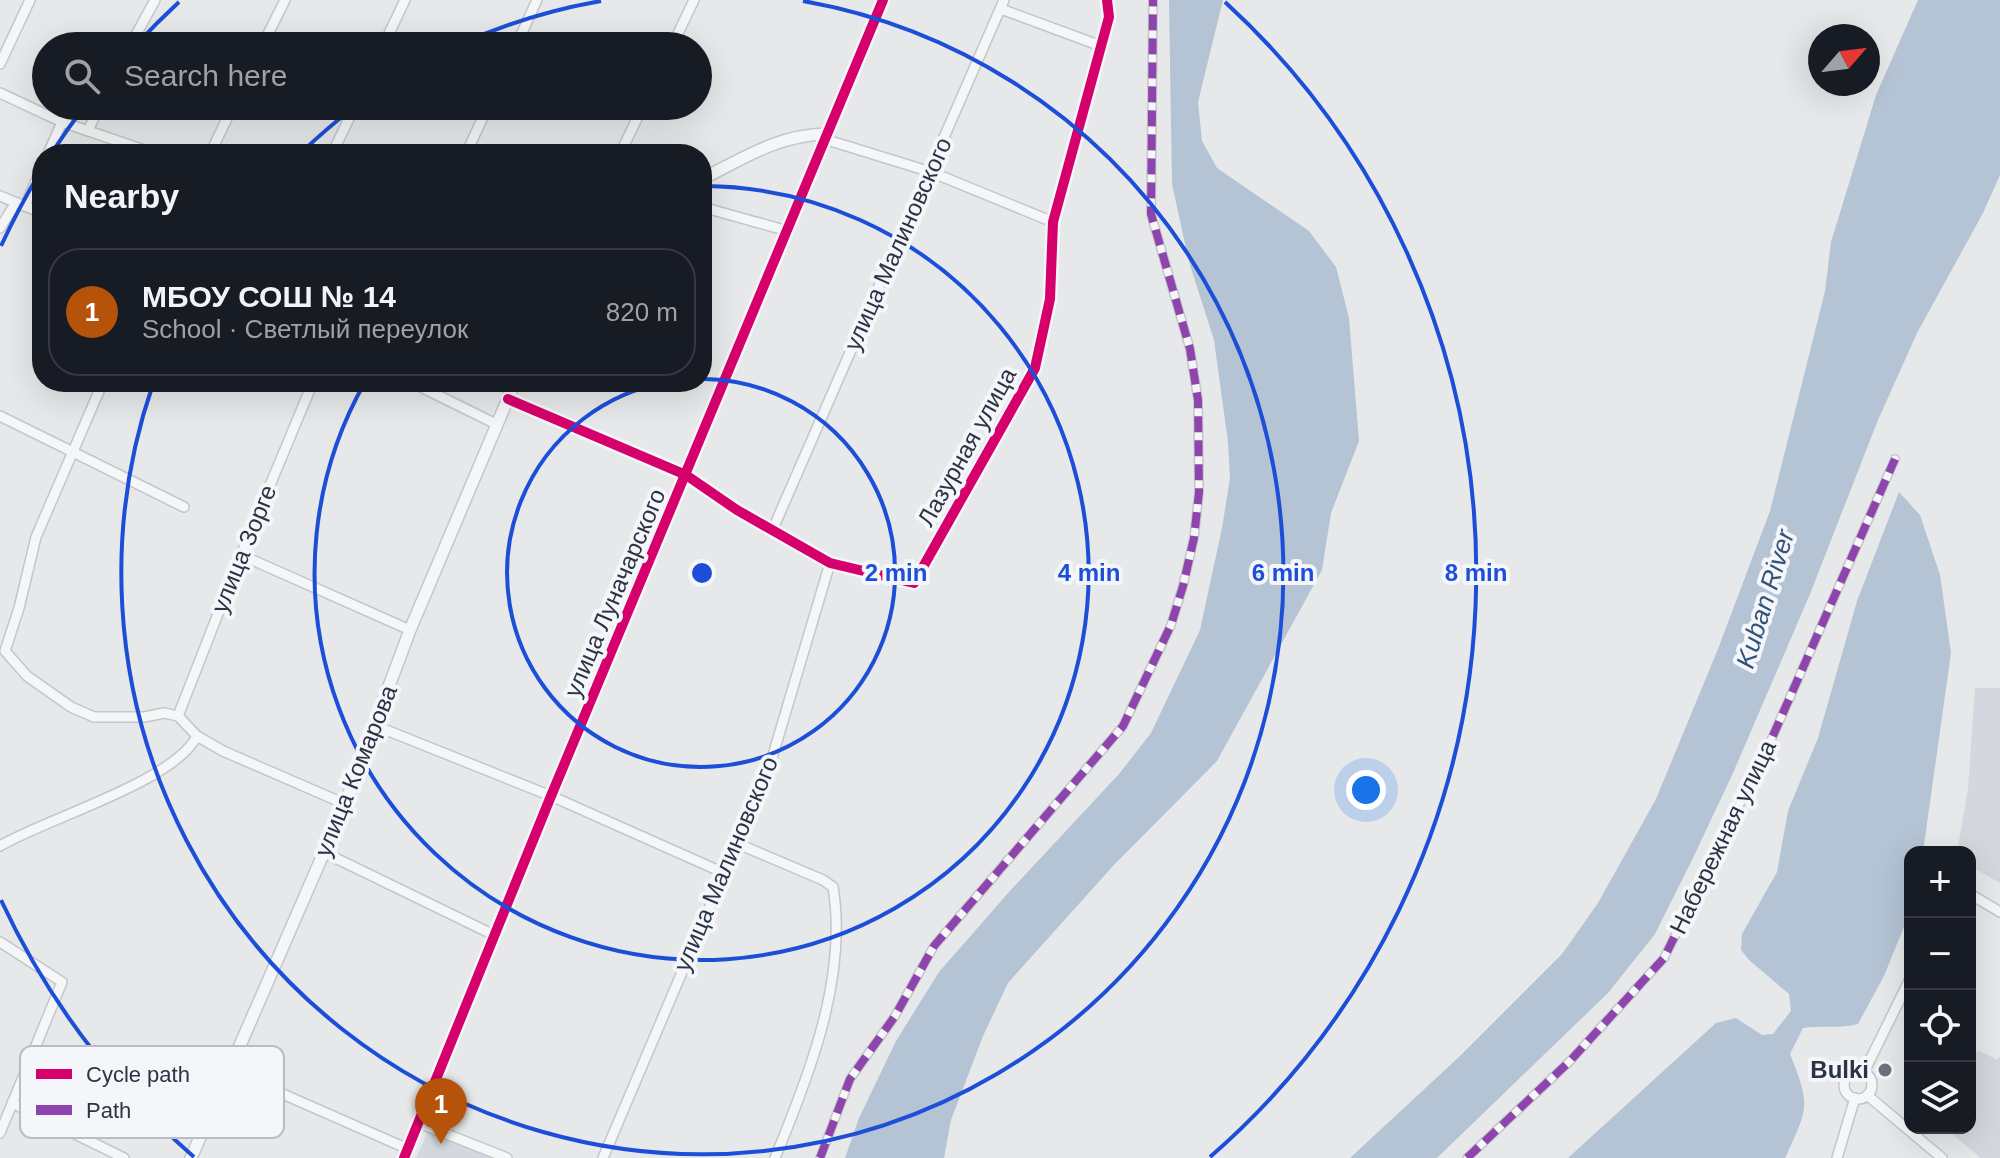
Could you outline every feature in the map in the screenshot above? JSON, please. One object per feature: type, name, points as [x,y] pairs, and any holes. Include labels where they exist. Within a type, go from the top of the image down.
[{"type":"street","points":[[0,64],[30,0]]},
{"type":"street","points":[[138,32],[155,0]]},
{"type":"street","points":[[269,32],[285,0]]},
{"type":"street","points":[[390,32],[405,0]]},
{"type":"street","points":[[522,32],[537,0]]},
{"type":"street","points":[[679,32],[694,0]]},
{"type":"street","name":"улица Луначарского","points":[[406,1153],[551,796],[883,0]]},
{"type":"street","name":"Лазурная улица","points":[[830,563],[914,583],[1035,368],[1050,299],[1053,222],[1109,17],[1107,0]]},
{"type":"street","points":[[820,1158],[850,1079],[895,1016],[925,959],[1123,726],[1171,625],[1183,586],[1194,538],[1199,492],[1198,400],[1190,349],[1151,214],[1153,0]]},
{"type":"street","points":[[1002,5],[1101,46]]},
{"type":"street","name":"улица Малиновского","points":[[772,531],[1002,5]]},
{"type":"street","points":[[0,93],[32,108]]},
{"type":"street","points":[[58,120],[126,144]]},
{"type":"street","points":[[88,131],[93,120]]},
{"type":"street","points":[[215,144],[226,120]]},
{"type":"street","points":[[337,144],[348,120]]},
{"type":"street","points":[[471,144],[482,120]]},
{"type":"street","points":[[625,144],[636,120]]},
{"type":"street","points":[[52,144],[62,122]]},
{"type":"street","points":[[712,174],[781,140],[804,135],[825,136],[931,172],[1053,222]]},
{"type":"street","points":[[0,228],[32,185]]},
{"type":"street","points":[[0,196],[32,209]]},
{"type":"street","points":[[712,210],[788,231]]},
{"type":"street","points":[[98,392],[36,537],[5,655],[49,694],[94,717],[144,717],[164,713],[178,716],[197,736],[223,751],[345,804]]},
{"type":"street","name":"улица Зорге","points":[[178,716],[309,392]]},
{"type":"street","points":[[431,392],[496,424]]},
{"type":"street","name":"улица Комарова","points":[[238,1046],[345,804],[410,630],[511,392]]},
{"type":"street","points":[[508,399],[686,475],[772,531],[830,563]]},
{"type":"street","points":[[0,416],[184,507]]},
{"type":"street","name":"Набережная улица","points":[[1467,1158],[1570,1061],[1664,958],[1768,747],[1895,459]]},
{"type":"street","points":[[241,555],[410,630]]},
{"type":"street","name":"улица Малиновского","points":[[603,1158],[770,765],[830,563]]},
{"type":"street","points":[[376,726],[551,796],[724,873]]},
{"type":"street","points":[[0,846],[108,798],[179,759],[192,747],[197,736]]},
{"type":"street","points":[[736,843],[823,880],[833,887],[836,908],[834,978],[800,1098],[775,1158]]},
{"type":"street","points":[[323,852],[496,936]]},
{"type":"street","points":[[1976,898],[2000,912]]},
{"type":"street","points":[[0,942],[62,982],[36,1046]]},
{"type":"street","points":[[1864,1072],[1905,990]]},
{"type":"street","points":[[1864,1072],[1852,1072],[1845,1080],[1846,1092],[1855,1098],[1867,1095]]},
{"type":"street","points":[[1864,1072],[1872,1083],[1867,1095]]},
{"type":"street","points":[[0,1133],[20,1084]]},
{"type":"street","points":[[1867,1095],[1942,1158]]},
{"type":"street","points":[[284,1096],[406,1153]]},
{"type":"street","points":[[1837,1158],[1855,1098]]},
{"type":"street","points":[[12,1103],[20,1107]]},
{"type":"street","points":[[419,1123],[507,1158]]},
{"type":"street","points":[[83,1138],[124,1158]]},
{"type":"street","name":"улица Комарова","points":[[191,1158],[199,1138]]},
{"type":"shaded area","points":[[1975,688],[2000,688],[2000,883],[1976,869],[1976,846],[1958,846],[1968,789]]},
{"type":"shaded area","points":[[1978,1050],[1997,1060],[2000,1056],[2000,1158],[1981,1158],[1952,1134],[1976,1134]]},
{"type":"shaded area","points":[[428,1131],[492,1158],[416,1158]]},
{"type":"water","points":[[1169,0],[1223,0],[1198,102],[1202,141],[1217,168],[1309,231],[1336,267],[1349,318],[1359,441],[1331,513],[1322,570],[1217,761],[1113,866],[1008,983],[983,1036],[951,1120],[944,1158],[845,1158],[859,1118],[896,1041],[939,972],[1119,774],[1151,733],[1200,630],[1230,478],[1214,340],[1189,262],[1172,184]]},
{"type":"water","name":"Kuban River","points":[[1918,0],[2000,0],[2000,175],[1983,213],[1917,333],[1878,420],[1810,594],[1693,858],[1655,934],[1608,993],[1437,1158],[1350,1158],[1459,1057],[1562,954],[1598,903],[1656,799],[1718,649],[1770,511],[1825,291],[1831,242],[1876,96],[1880,96],[1880,86]]},
{"type":"water","points":[[1899,492],[1920,515],[1940,575],[1951,653],[1924,846],[1904,846],[1904,927],[1884,976],[1858,1024],[1803,1028],[1790,1054],[1801,1085],[1804,1107],[1785,1158],[1568,1158],[1716,1023],[1736,1018],[1762,1035],[1773,1034],[1791,1011],[1789,994],[1741,950],[1742,934],[1777,872],[1788,811],[1818,738],[1857,601]]},
{"type":"marked path","points":[[820,1158],[850,1079],[895,1016],[934,946],[1123,726],[1171,625],[1183,586],[1194,538],[1199,492],[1198,400],[1190,349],[1151,214],[1153,0]]},
{"type":"marked path","points":[[1467,1158],[1570,1061],[1664,958],[1768,747],[1895,459]]},
{"type":"cycle path","points":[[404,1158],[551,796],[883,0]]},
{"type":"cycle path","points":[[508,399],[686,475],[737,510],[830,563],[914,583],[1035,368],[1050,299],[1053,222],[1109,17],[1107,0]]},
{"type":"place","name":"Bulki","points":[[1885,1070]]},
{"type":"place","name":"МБОУ СОШ № 14","points":[[441,1144]]}]
